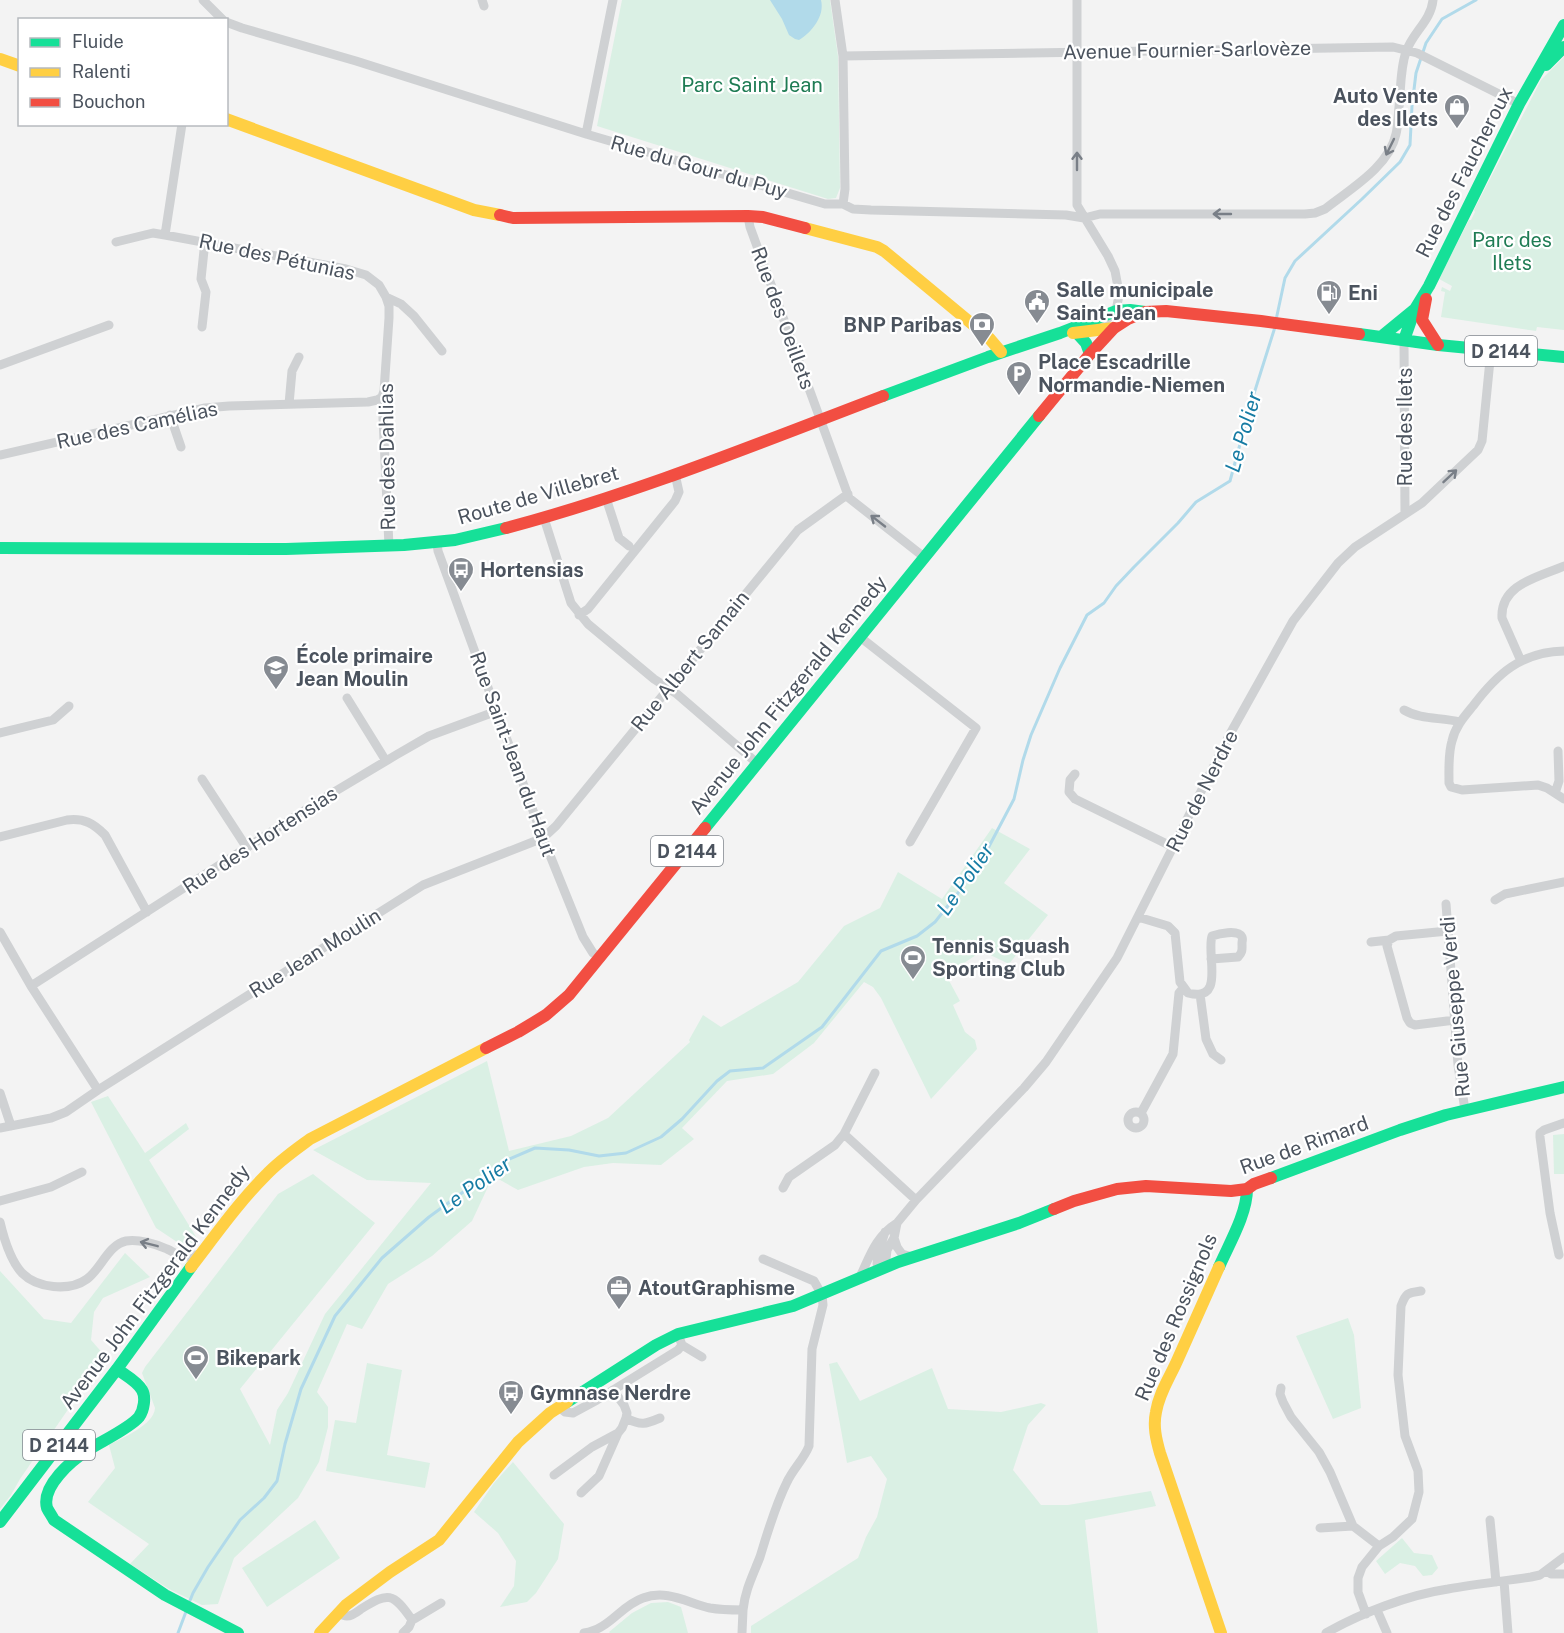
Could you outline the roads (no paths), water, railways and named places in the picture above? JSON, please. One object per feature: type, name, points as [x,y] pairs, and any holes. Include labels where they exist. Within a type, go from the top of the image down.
[{"type":"street","name":"Rue du Gour du Puy","points":[[203,0],[223,18]]},
{"type":"street","points":[[586,134],[613,0]]},
{"type":"street","points":[[835,0],[843,56],[845,189],[843,204]]},
{"type":"street","points":[[1077,0],[1077,205],[1108,256],[1115,271],[1119,295],[1116,311],[1096,329]]},
{"type":"street","points":[[1407,49],[1428,16],[1433,0]]},
{"type":"street","name":"Rue du Gour du Puy","points":[[228,21],[242,28],[586,134],[825,204],[843,204],[853,209],[1066,215],[1084,218],[1100,214],[1305,214],[1325,209],[1375,170],[1392,147],[1396,135],[1407,49]]},
{"type":"street","name":"Rue des Faucheroux","points":[[1419,314],[1429,286],[1519,104],[1564,25]]},
{"type":"street","name":"Avenue Fournier-Sarlovèze","points":[[843,56],[1393,47],[1417,53],[1519,104]]},
{"type":"street","name":"Rue des Faucheroux","points":[[1534,76],[1564,47]]},
{"type":"street","points":[[0,59],[18,65]]},
{"type":"street","points":[[228,119],[474,210],[494,215],[513,218],[748,216],[771,219],[877,247],[989,338],[1001,352]]},
{"type":"street","points":[[165,235],[182,126]]},
{"type":"street","name":"Rue des Oeillets","points":[[748,216],[750,227],[848,494]]},
{"type":"street","name":"Rue des Pétunias","points":[[116,242],[153,233],[346,269],[366,275],[379,285],[386,297],[401,304],[414,315],[442,351]]},
{"type":"street","points":[[202,327],[206,292],[201,279],[205,242]]},
{"type":"street","name":"Rue des Dahlias","points":[[386,297],[389,318],[382,396],[389,546]]},
{"type":"street","points":[[1060,333],[1116,311],[1145,312]]},
{"type":"street","name":"Avenue John Fitzgerald Kennedy","points":[[0,1522],[244,1198],[267,1173],[292,1152],[326,1130],[518,1032],[546,1016],[569,995],[924,557],[1090,354],[1114,328],[1145,312],[1166,311],[1261,321],[1438,345],[1564,357]]},
{"type":"street","points":[[1381,338],[1419,314]]},
{"type":"street","points":[[1404,340],[1419,314]]},
{"type":"street","points":[[1419,314],[1438,345]]},
{"type":"street","points":[[0,366],[109,325]]},
{"type":"street","points":[[1060,333],[1114,328]]},
{"type":"street","points":[[1076,332],[1086,343],[1090,354]]},
{"type":"street","name":"Route de Villebret","points":[[0,548],[200,549],[437,543],[544,518],[606,498],[1001,352],[1060,333]]},
{"type":"street","name":"Rue des Ilets","points":[[1404,340],[1405,513]]},
{"type":"street","name":"Rue de Nerdre","points":[[885,1267],[887,1250],[894,1238],[897,1223],[916,1200],[1024,1088],[1046,1062],[1104,979],[1117,958],[1230,734],[1293,621],[1338,563],[1361,542],[1422,503],[1478,450],[1482,441],[1491,350]]},
{"type":"street","points":[[289,404],[292,371],[299,357]]},
{"type":"street","name":"Rue des Camélias","points":[[0,455],[205,408],[368,402],[382,396]]},
{"type":"street","points":[[170,415],[181,447]]},
{"type":"street","points":[[579,615],[588,609],[675,501],[678,484],[675,474]]},
{"type":"street","points":[[848,494],[849,498],[924,557]]},
{"type":"street","name":"Rue Albert Samain","points":[[543,838],[556,826],[798,530],[848,494]]},
{"type":"street","points":[[606,498],[619,538],[629,546]]},
{"type":"street","points":[[544,518],[571,603],[579,615],[654,679],[677,694],[758,764]]},
{"type":"street","name":"Rue Saint-Jean du Haut","points":[[437,543],[543,838],[582,937],[593,953],[601,958]]},
{"type":"street","points":[[1521,661],[1502,618],[1504,601],[1516,587],[1564,566]]},
{"type":"street","points":[[860,637],[976,728],[910,842]]},
{"type":"street","points":[[1564,651],[1541,654],[1521,661],[1497,677],[1455,731],[1450,752],[1449,783],[1451,787],[1462,790],[1539,785],[1564,800]]},
{"type":"street","points":[[347,698],[386,761]]},
{"type":"street","points":[[0,733],[52,720],[69,706]]},
{"type":"street","points":[[1404,710],[1414,716],[1460,722]]},
{"type":"street","name":"Rue des Hortensias","points":[[31,986],[324,798],[386,761],[429,736],[497,711]]},
{"type":"street","points":[[1555,794],[1558,781],[1558,751]]},
{"type":"street","points":[[1075,774],[1069,786],[1069,792],[1075,799],[1173,847]]},
{"type":"street","points":[[202,779],[247,848]]},
{"type":"street","points":[[0,837],[67,820],[78,819],[97,826],[105,834],[147,912]]},
{"type":"street","name":"Rue Jean Moulin","points":[[0,1128],[51,1118],[66,1112],[423,885],[543,838]]},
{"type":"street","points":[[1495,900],[1505,894],[1564,882]]},
{"type":"street","name":"Rue Giuseppe Verdi","points":[[1446,904],[1458,1065],[1465,1110]]},
{"type":"street","points":[[1138,917],[1168,926],[1175,933],[1180,982],[1188,993],[1194,995],[1206,992],[1212,981],[1211,958]]},
{"type":"street","points":[[1371,942],[1389,940],[1396,936],[1448,931]]},
{"type":"street","points":[[0,932],[31,986],[98,1090]]},
{"type":"street","points":[[1389,940],[1388,946],[1410,1023],[1415,1025],[1455,1020]]},
{"type":"street","points":[[1141,1113],[1173,1054],[1179,993],[1183,988]]},
{"type":"street","points":[[1200,994],[1206,1039],[1214,1054],[1221,1060]]},
{"type":"street","points":[[783,1188],[789,1177],[835,1145],[844,1134],[875,1073]]},
{"type":"street","name":"Rue de Rimard","points":[[320,1633],[346,1605],[390,1572],[439,1540],[518,1442],[559,1407],[656,1345],[793,1306],[885,1267],[1019,1223],[1074,1201],[1117,1189],[1146,1186],[1220,1191],[1247,1189],[1254,1184],[1446,1115],[1564,1087]]},
{"type":"street","points":[[0,1093],[11,1126]]},
{"type":"street","points":[[1559,1255],[1550,1213],[1540,1133],[1564,1124]]},
{"type":"street","points":[[844,1134],[916,1200]]},
{"type":"street","points":[[0,1201],[51,1187],[82,1172]]},
{"type":"street","name":"Rue des Rossignols","points":[[1221,1633],[1182,1522],[1156,1438],[1155,1419],[1165,1384],[1176,1364],[1241,1215],[1247,1198],[1247,1189]]},
{"type":"street","points":[[0,1222],[11,1255],[21,1272],[48,1286],[64,1288],[87,1279],[118,1244],[127,1241],[141,1241],[166,1248],[181,1257],[204,1252]]},
{"type":"street","points":[[859,1279],[874,1246],[885,1232],[897,1223]]},
{"type":"street","points":[[885,1232],[877,1264],[885,1267]]},
{"type":"street","points":[[894,1238],[902,1254],[912,1257]]},
{"type":"street","points":[[742,1632],[744,1596],[773,1514],[788,1481],[809,1446],[812,1349],[823,1305],[822,1294],[814,1281],[763,1259]]},
{"type":"street","points":[[1366,1614],[1358,1592],[1358,1578],[1362,1567],[1379,1546],[1404,1528],[1412,1519],[1419,1492],[1418,1471],[1404,1436],[1398,1375],[1401,1306],[1404,1297],[1409,1292],[1421,1291]]},
{"type":"street","points":[[559,1407],[565,1413],[573,1413],[678,1350],[680,1340],[702,1357]]},
{"type":"street","points":[[117,1369],[142,1390],[146,1400],[140,1416],[122,1430],[86,1451],[66,1468],[51,1485],[46,1496],[47,1507],[54,1520],[179,1604],[238,1633]]},
{"type":"street","points":[[1281,1388],[1280,1394],[1283,1402],[1330,1472],[1353,1526],[1379,1546]]},
{"type":"street","points":[[581,1493],[599,1476],[626,1418],[624,1405],[613,1390]]},
{"type":"street","points":[[626,1418],[636,1423],[647,1424],[660,1418]]},
{"type":"street","points":[[554,1475],[592,1447],[618,1432]]},
{"type":"street","points":[[1490,1520],[1508,1633]]},
{"type":"street","points":[[1320,1528],[1353,1526]]},
{"type":"street","points":[[1326,1633],[1366,1614],[1428,1593],[1540,1575],[1564,1557]]},
{"type":"street","points":[[1546,1570],[1551,1574],[1564,1574]]},
{"type":"street","points":[[584,1633],[602,1628],[629,1604],[656,1595],[667,1595],[710,1608],[743,1610]]},
{"type":"street","points":[[338,1614],[347,1616],[353,1614],[380,1597],[387,1597],[396,1600],[412,1620]]},
{"type":"street","points":[[403,1633],[412,1620],[441,1603]]},
{"type":"street","points":[[1377,1610],[1387,1633]]},
{"type":"water","points":[[770,0],[821,0],[821,12],[813,28],[799,40],[789,35]]},
{"type":"waterway","name":"Le Polier","points":[[1276,320],[1285,278],[1295,261],[1400,162],[1410,145],[1416,73],[1426,43],[1442,19],[1476,0]]},
{"type":"waterway","name":"Le Polier","points":[[189,1603],[208,1567],[240,1520],[264,1498],[277,1481],[301,1389],[335,1316],[382,1258],[429,1217],[507,1160],[535,1148],[569,1150],[599,1156],[626,1153],[661,1137],[730,1071],[763,1068],[822,1027],[881,951],[917,936],[935,922],[985,854],[1014,799],[1031,735],[1060,668],[1087,615],[1104,603],[1116,586],[1196,502],[1230,481],[1275,327]]},
{"type":"waterway","name":"Le Polier","points":[[178,1633],[187,1609]]},
{"type":"place","name":"Auto Vente des Ilets","points":[[1457,130]]},
{"type":"place","name":"Eni","points":[[1329,316]]},
{"type":"place","name":"Salle municipale Saint-Jean","points":[[1037,325]]},
{"type":"place","name":"BNP Paribas","points":[[982,348]]},
{"type":"place","name":"Place Escadrille Normandie-Niemen","points":[[1019,397]]},
{"type":"place","name":"Hortensias","points":[[461,593]]},
{"type":"place","name":"École primaire Jean Moulin","points":[[276,691]]},
{"type":"place","name":"Tennis Squash Sporting Club","points":[[913,981]]},
{"type":"place","name":"AtoutGraphisme","points":[[619,1311]]},
{"type":"place","name":"Bikepark","points":[[196,1381]]},
{"type":"place","name":"Gymnase Nerdre","points":[[511,1416]]},
{"type":"park label","name":"Parc Saint Jean","points":[[752,85]]},
{"type":"park label","name":"Parc des Ilets","points":[[1512,252]]}]
